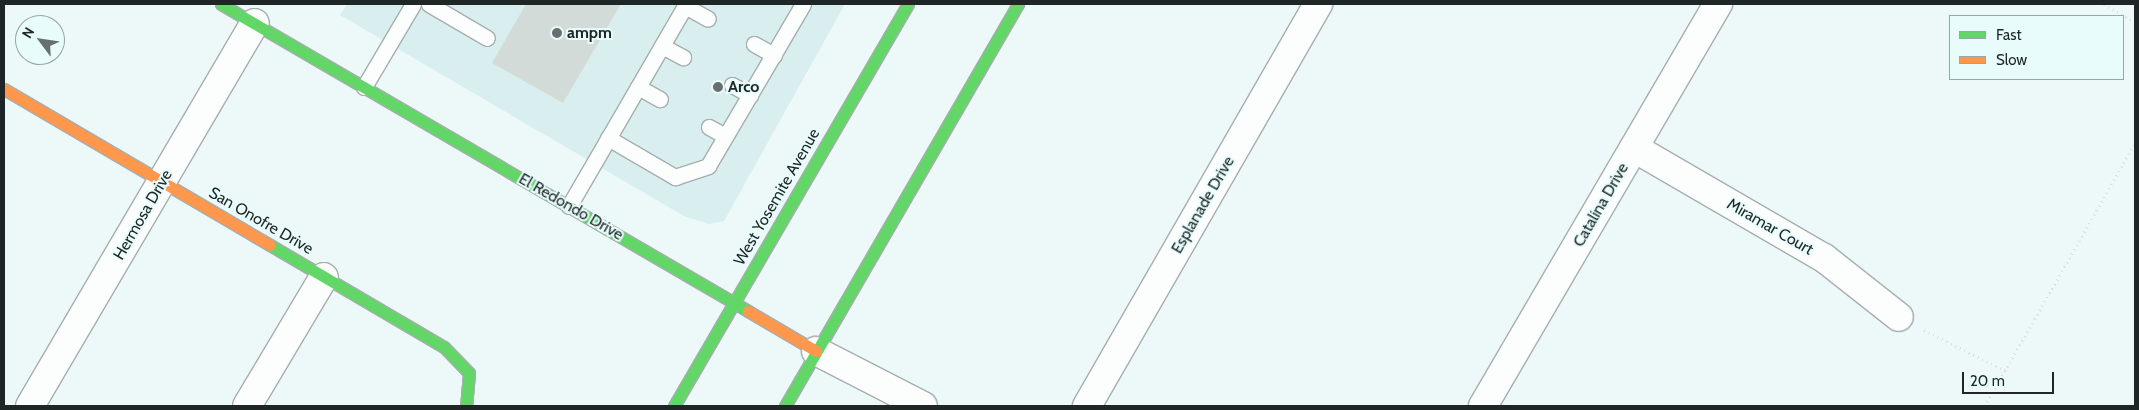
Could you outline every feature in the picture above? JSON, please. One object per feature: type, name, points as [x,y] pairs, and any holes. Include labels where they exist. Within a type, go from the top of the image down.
[{"type":"street","name":"El Redondo Drive","points":[[221,4],[816,351],[923,406]]},
{"type":"street","name":"West Yosemite Avenue","points":[[674,406],[908,4]]},
{"type":"street","points":[[785,406],[1018,4]]},
{"type":"street","name":"Esplanade Drive","points":[[1087,406],[1318,4]]},
{"type":"street","name":"Catalina Drive","points":[[1483,406],[1718,4]]},
{"type":"street","name":"Hermosa Drive","points":[[30,406],[255,23]]},
{"type":"street","name":"San Onofre Drive","points":[[4,89],[444,347],[469,373],[466,405]]},
{"type":"street","name":"Miramar Court","points":[[1634,148],[1824,258],[1899,317]]},
{"type":"street","points":[[247,406],[324,276]]},
{"type":"lane","points":[[364,87],[413,4]]},
{"type":"lane","points":[[429,4],[488,38]]},
{"type":"lane","points":[[608,138],[676,177],[708,166],[803,4]]},
{"type":"lane","points":[[569,206],[685,5],[708,19]]},
{"type":"lane","points":[[754,44],[774,55]]},
{"type":"lane","points":[[662,46],[683,58]]},
{"type":"lane","points":[[732,85],[750,94]]},
{"type":"lane","points":[[638,87],[660,99]]},
{"type":"lane","points":[[709,127],[725,136]]},
{"type":"path","points":[[2104,4],[2123,15]]},
{"type":"path","points":[[2124,16],[2135,22]]},
{"type":"path","points":[[1985,406],[2135,142]]},
{"type":"path","points":[[1899,317],[2006,371]]},
{"type":"shaded area","points":[[347,4],[845,4],[724,221],[709,224],[684,216],[340,15]]},
{"type":"building","name":"ampm","points":[[526,4],[621,4],[563,103],[492,63]]},
{"type":"traffic: fast","points":[[221,4],[748,311]]},
{"type":"traffic: fast","points":[[674,406],[908,4]]},
{"type":"traffic: fast","points":[[785,406],[1018,4]]},
{"type":"traffic: fast","points":[[270,245],[444,347],[469,373],[466,406]]},
{"type":"traffic: slow","points":[[4,89],[270,245]]},
{"type":"traffic: slow","points":[[748,311],[816,351]]},
{"type":"place","name":"ampm","points":[[557,33]]},
{"type":"place","name":"Arco","points":[[718,87]]}]
